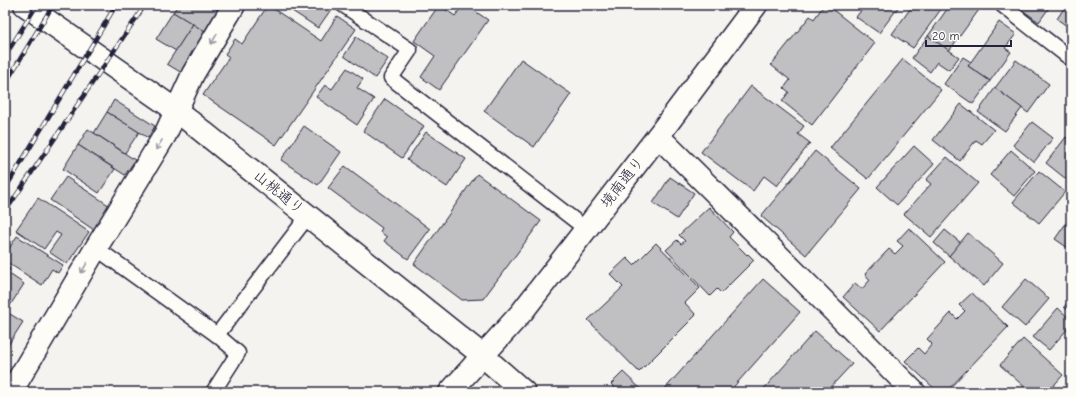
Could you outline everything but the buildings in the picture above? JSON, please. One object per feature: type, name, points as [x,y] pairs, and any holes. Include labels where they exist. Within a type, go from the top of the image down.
[{"type":"street","name":"山桃通り","points":[[25,5],[177,111],[482,355],[524,392]]},
{"type":"street","points":[[11,392],[165,135],[194,74],[234,5]]},
{"type":"street","name":"境南通り","points":[[450,392],[522,312],[658,136],[756,5]]},
{"type":"street","points":[[658,136],[914,392]]},
{"type":"lane","points":[[343,5],[410,50],[391,78],[586,229]]},
{"type":"lane","points":[[1002,5],[1071,59]]},
{"type":"lane","points":[[217,335],[308,216]]},
{"type":"lane","points":[[96,248],[217,335],[238,354],[213,392]]},
{"type":"railway","points":[[5,56],[37,5]]},
{"type":"railway","points":[[5,84],[53,5]]},
{"type":"railway","points":[[5,189],[116,5]]},
{"type":"railway","points":[[5,212],[145,5]]}]
